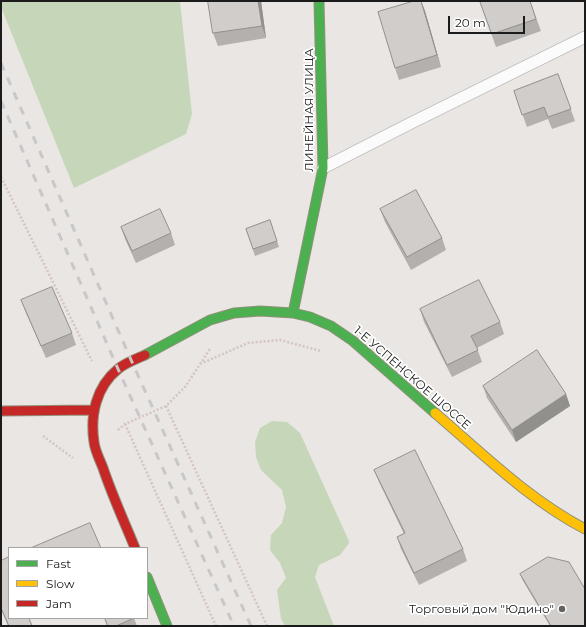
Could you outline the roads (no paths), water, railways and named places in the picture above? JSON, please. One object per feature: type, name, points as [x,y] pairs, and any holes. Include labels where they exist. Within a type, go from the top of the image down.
[{"type":"main road","name":"ЛИНЕЙНАЯ УЛИЦА","points":[[293,313],[322,168],[320,1]]},
{"type":"main road","name":"1-Е УСПЕНСКОЕ ШОССЕ","points":[[135,547],[94,443],[92,426],[97,398],[104,385],[118,369],[210,320],[234,314],[260,311],[293,313],[310,317],[331,326],[353,341],[525,491],[562,517],[585,529]]},
{"type":"main road","points":[[1,411],[94,410]]},
{"type":"main road","points":[[148,578],[167,626]]},
{"type":"lane","points":[[322,168],[420,118],[585,38]]},
{"type":"railway","points":[[1,63],[132,362],[251,626]]},
{"type":"railway","points":[[1,101],[118,369],[234,626]]},
{"type":"place","name":"Торговый дом \"Юдино\"","points":[[562,609]]}]
